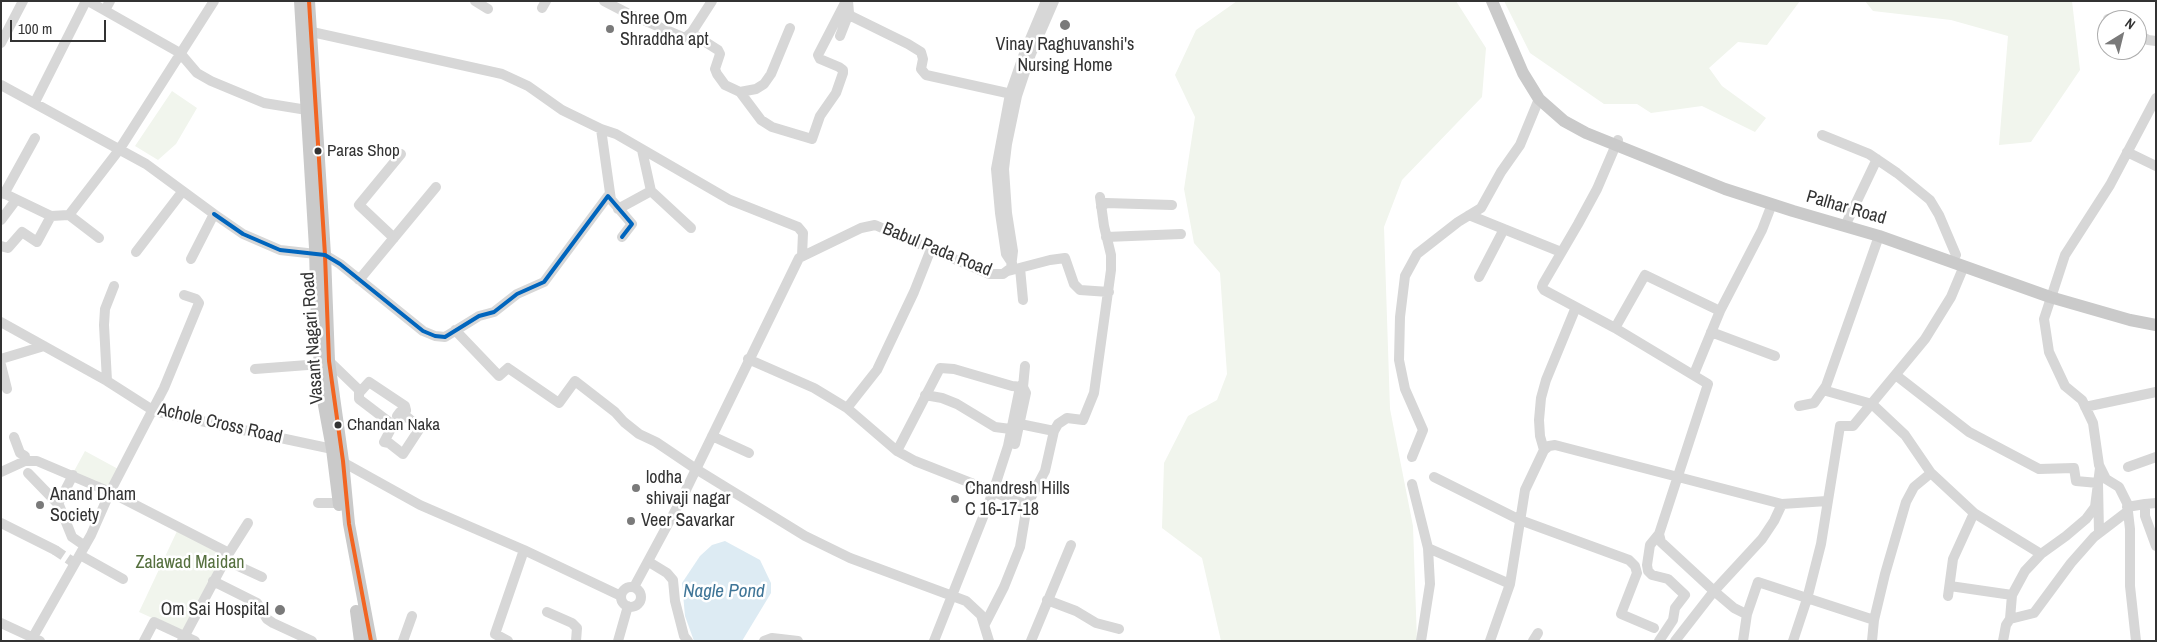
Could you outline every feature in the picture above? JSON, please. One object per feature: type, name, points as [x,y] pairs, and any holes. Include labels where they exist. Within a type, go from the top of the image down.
[{"type":"main road","name":"Vasant Nagari Road","points":[[300,1],[307,33],[312,108],[325,363],[323,400],[338,455],[348,524],[371,641]]},
{"type":"main road","name":"Vasant Nagari Road","points":[[307,33],[310,1]]},
{"type":"main road","points":[[1492,1],[1523,73],[1540,97]]},
{"type":"main road","points":[[1500,1],[1522,62],[1540,97]]},
{"type":"main road","name":"Palhar Road","points":[[1540,97],[1564,121],[1725,188],[1772,204],[1846,223],[1956,256],[2051,293],[2156,318]]},
{"type":"main road","name":"Palhar Road","points":[[1617,143],[1964,266],[2130,320],[2156,325]]},
{"type":"main road","name":"Vasant Nagari Road","points":[[338,455],[339,503],[360,641]]},
{"type":"street","points":[[1,43],[23,1]]},
{"type":"street","points":[[35,102],[87,1],[107,6],[180,53],[197,72],[226,88],[264,102],[312,108]]},
{"type":"street","points":[[69,215],[120,150],[214,1]]},
{"type":"street","points":[[475,1],[488,9]]},
{"type":"street","points":[[604,1],[627,14],[685,38],[696,36],[718,50],[720,54],[715,69],[716,74],[725,85],[740,92],[761,120],[772,127],[808,138],[814,137],[818,121],[836,93],[843,73],[843,70],[820,59],[818,55],[847,1]]},
{"type":"street","points":[[685,38],[692,32],[712,1]]},
{"type":"street","points":[[840,36],[849,13],[847,1]]},
{"type":"street","name":"Babul Pada Road","points":[[802,256],[868,225],[875,225],[989,274],[996,275],[1013,268],[1006,254],[996,168],[1025,51],[1046,1]]},
{"type":"street","name":"Babul Pada Road","points":[[1013,95],[1054,1]]},
{"type":"street","points":[[849,13],[851,16],[921,52],[923,59],[921,69],[926,75],[1013,95]]},
{"type":"street","points":[[740,92],[764,84],[771,74],[790,28]]},
{"type":"street","points":[[307,33],[502,74],[528,86],[562,110],[601,129],[616,134],[730,200],[798,227],[803,233],[802,256],[796,261],[696,469],[634,588]]},
{"type":"street","points":[[1,85],[146,164],[182,192],[243,234],[280,250],[320,255],[360,280],[423,331],[435,336],[445,337],[478,316],[494,312],[517,294],[544,282],[608,196],[632,224],[622,237]]},
{"type":"street","points":[[1412,457],[1423,430],[1405,389],[1399,360],[1400,317],[1406,276],[1417,254],[1481,208],[1501,172],[1520,145],[1540,97]]},
{"type":"street","points":[[2003,641],[2006,626],[2010,619],[2012,595],[2025,571],[2041,554],[2086,519],[2095,507],[2100,468],[2093,423],[2082,400],[2065,386],[2049,352],[2044,319],[2065,255],[2110,185],[2156,98]]},
{"type":"street","points":[[601,129],[611,200]]},
{"type":"street","points":[[1822,135],[1860,149],[1877,159],[1930,200],[1939,214],[1956,256]]},
{"type":"street","points":[[35,138],[3,193],[51,216],[69,215],[98,238]]},
{"type":"street","points":[[1617,143],[1597,189],[1542,284],[1542,288],[1615,328],[1708,384],[1659,534],[1650,545],[1648,571],[1652,575],[1668,579],[1685,595],[1675,608],[1673,620],[1659,641]]},
{"type":"street","points":[[642,150],[651,191],[691,228]]},
{"type":"street","points":[[2127,152],[2156,166]]},
{"type":"street","points":[[394,238],[359,205],[401,154]]},
{"type":"street","points":[[1846,223],[1877,159]]},
{"type":"street","points":[[360,280],[436,187]]},
{"type":"street","points":[[618,209],[651,191]]},
{"type":"street","points":[[136,252],[182,192]]},
{"type":"street","points":[[1,220],[16,200]]},
{"type":"street","points":[[985,624],[1004,587],[1020,547],[1027,505],[1045,471],[1054,432],[1058,424],[1067,418],[1083,420],[1094,393],[1096,366],[1112,270],[1101,202],[1172,205]]},
{"type":"street","points":[[1694,374],[1720,311],[1762,230],[1772,204]]},
{"type":"street","points":[[191,259],[214,214]]},
{"type":"street","points":[[1469,215],[1561,252]]},
{"type":"street","points":[[1,246],[8,248],[22,232],[37,242],[51,216]]},
{"type":"street","points":[[1479,277],[1504,229]]},
{"type":"street","points":[[1106,237],[1181,234]]},
{"type":"street","points":[[1799,406],[1814,403],[1823,390],[1879,236]]},
{"type":"street","points":[[847,408],[877,370],[931,250]]},
{"type":"street","points":[[1023,300],[1013,268],[1065,258],[1074,284],[1080,290],[1109,292]]},
{"type":"street","points":[[1793,641],[1807,599],[1821,544],[1840,426],[1853,426],[1897,376],[1931,331],[1951,297],[1964,266]]},
{"type":"street","points":[[1615,328],[1645,276],[1720,311]]},
{"type":"street","points":[[107,381],[104,317],[114,286]]},
{"type":"street","points":[[1,622],[36,639],[110,492],[154,411],[200,303],[196,299],[184,295]]},
{"type":"street","points":[[1544,450],[1539,420],[1541,398],[1546,380],[1576,307]]},
{"type":"street","name":"Achole Cross Road","points":[[1,322],[107,381],[154,411],[338,455],[420,505],[524,550],[621,596]]},
{"type":"street","points":[[455,330],[499,376],[508,368],[559,403],[575,381],[615,412],[639,434],[656,442],[696,469],[814,540],[850,558],[966,601],[978,611],[985,624],[989,641]]},
{"type":"street","points":[[1711,332],[1775,356]]},
{"type":"street","points":[[1,359],[44,346]]},
{"type":"street","points":[[748,359],[814,388],[847,408],[897,452],[915,461],[1027,505]]},
{"type":"street","points":[[255,368],[325,363],[360,392]]},
{"type":"street","points":[[1,365],[7,389]]},
{"type":"street","points":[[934,641],[956,596],[1017,427],[1019,392],[1023,387],[1026,366]]},
{"type":"street","points":[[897,452],[940,368],[954,369],[1012,386],[1023,387]]},
{"type":"street","points":[[1897,376],[1969,432],[2039,469],[2074,468],[2076,481],[2098,482]]},
{"type":"street","points":[[369,382],[406,406],[406,410],[400,412],[395,421],[359,399],[360,392],[369,382]]},
{"type":"street","points":[[1823,390],[1872,404],[1904,435],[1931,473],[1974,513],[2041,554]]},
{"type":"street","points":[[2085,407],[2156,392]]},
{"type":"street","points":[[925,395],[942,398],[957,404],[995,427],[1017,427],[1054,432]]},
{"type":"street","points":[[712,436],[749,453]]},
{"type":"street","points":[[14,437],[20,454],[25,456],[25,461]]},
{"type":"street","points":[[1490,641],[1510,584],[1525,490],[1544,450],[1549,446],[1555,445],[1782,504],[1827,501]]},
{"type":"street","points":[[2128,467],[2156,456]]},
{"type":"street","points":[[1,472],[25,461],[38,461],[72,474],[110,492],[262,577]]},
{"type":"street","points":[[2100,468],[2106,479],[2119,487],[2127,509],[2130,529],[2130,586],[2136,641]]},
{"type":"street","points":[[28,472],[58,504],[78,556],[122,579]]},
{"type":"street","points":[[1872,641],[1874,620],[1884,574],[1906,502],[1914,487],[1931,473]]},
{"type":"street","points":[[58,504],[72,474]]},
{"type":"street","points":[[1434,477],[1520,520],[1629,560],[1636,566],[1637,573],[1621,614],[1654,628]]},
{"type":"street","points":[[2098,482],[2099,533]]},
{"type":"street","points":[[1412,484],[1428,548],[1430,584],[1421,641]]},
{"type":"street","points":[[318,503],[339,503]]},
{"type":"street","points":[[2010,619],[2034,613],[2071,563],[2099,533],[2127,509],[2156,503]]},
{"type":"street","points":[[1675,641],[1714,591],[1762,539],[1782,504]]},
{"type":"street","points":[[2144,504],[2145,516],[2156,546]]},
{"type":"street","points":[[1974,513],[1953,559],[1949,591],[2012,595]]},
{"type":"street","points":[[183,638],[227,556],[248,522]]},
{"type":"street","points":[[1,523],[55,550]]},
{"type":"street","points":[[1659,534],[1661,542],[1714,591],[1734,608],[1747,614]]},
{"type":"street","points":[[1030,641],[1070,545]]},
{"type":"street","points":[[1428,548],[1510,584]]},
{"type":"street","points":[[508,641],[493,638],[524,550]]},
{"type":"street","points":[[648,562],[667,573],[673,580],[675,601],[684,636],[688,641]]},
{"type":"street","points":[[213,581],[257,603],[267,619],[300,638],[312,641]]},
{"type":"street","points":[[1743,641],[1747,614],[1758,582],[1874,620]]},
{"type":"street","points":[[634,588],[640,594],[640,600],[634,606],[628,606],[623,602],[621,596],[624,590],[634,588]]},
{"type":"street","points":[[1047,600],[1076,611],[1096,623],[1119,629]]},
{"type":"street","points":[[618,641],[628,606]]},
{"type":"street","points":[[547,612],[572,623],[577,628],[576,641]]},
{"type":"street","points":[[403,641],[412,616]]},
{"type":"street","points":[[144,641],[154,622],[183,638],[195,641]]},
{"type":"street","points":[[764,641],[772,638],[798,641]]},
{"type":"green space","points":[[1237,1],[1456,1],[1486,48],[1482,97],[1402,180],[1384,227],[1390,409],[1413,526],[1417,641],[1221,641],[1202,558],[1162,528],[1164,463],[1188,416],[1217,400],[1227,374],[1220,273],[1194,243],[1184,189],[1195,117],[1175,75],[1196,30]]},
{"type":"green space","points":[[1504,1],[1800,1],[1767,45],[1738,42],[1709,68],[1722,86],[1766,118],[1755,132],[1702,106],[1651,113],[1637,104],[1604,104],[1530,53]]},
{"type":"green space","points":[[1865,1],[2072,1],[2080,70],[2031,142],[1999,145],[2008,36],[1951,20],[1873,11]]},
{"type":"green space","points":[[172,91],[197,108],[176,144],[158,160],[135,146]]},
{"type":"green space","points":[[85,451],[120,470],[109,489],[73,473]]},
{"type":"green space","name":"Zalawad Maidan","points":[[178,529],[224,552],[183,632],[139,612]]},
{"type":"water","name":"Nagle Pond","points":[[725,541],[760,560],[771,583],[771,593],[742,641],[694,641],[685,616],[682,583],[700,556],[712,545]]},
{"type":"tunnel","points":[[55,550],[73,562]]},
{"type":"transit line","points":[[309,1],[325,255],[329,361],[343,461],[349,524],[371,641]]},
{"type":"transit line","points":[[214,214],[243,234],[280,250],[325,255],[340,264],[423,331],[435,336],[445,337],[479,316],[494,312],[517,294],[544,282],[608,196],[632,224],[622,237]]},
{"type":"place","name":"Vinay Raghuvanshi's Nursing Home","points":[[1065,25]]},
{"type":"place","name":"Shree Om Shraddha apt","points":[[610,29]]},
{"type":"place","name":"Paras Shop","points":[[318,151]]},
{"type":"place","name":"Chandan Naka","points":[[338,425]]},
{"type":"place","name":"lodha shivaji nagar","points":[[636,488]]},
{"type":"place","name":"Chandresh Hills C 16-17-18","points":[[955,499]]},
{"type":"place","name":"Anand Dham Society","points":[[40,505]]},
{"type":"place","name":"Veer Savarkar","points":[[631,521]]},
{"type":"place","name":"Om Sai Hospital","points":[[280,610]]}]
